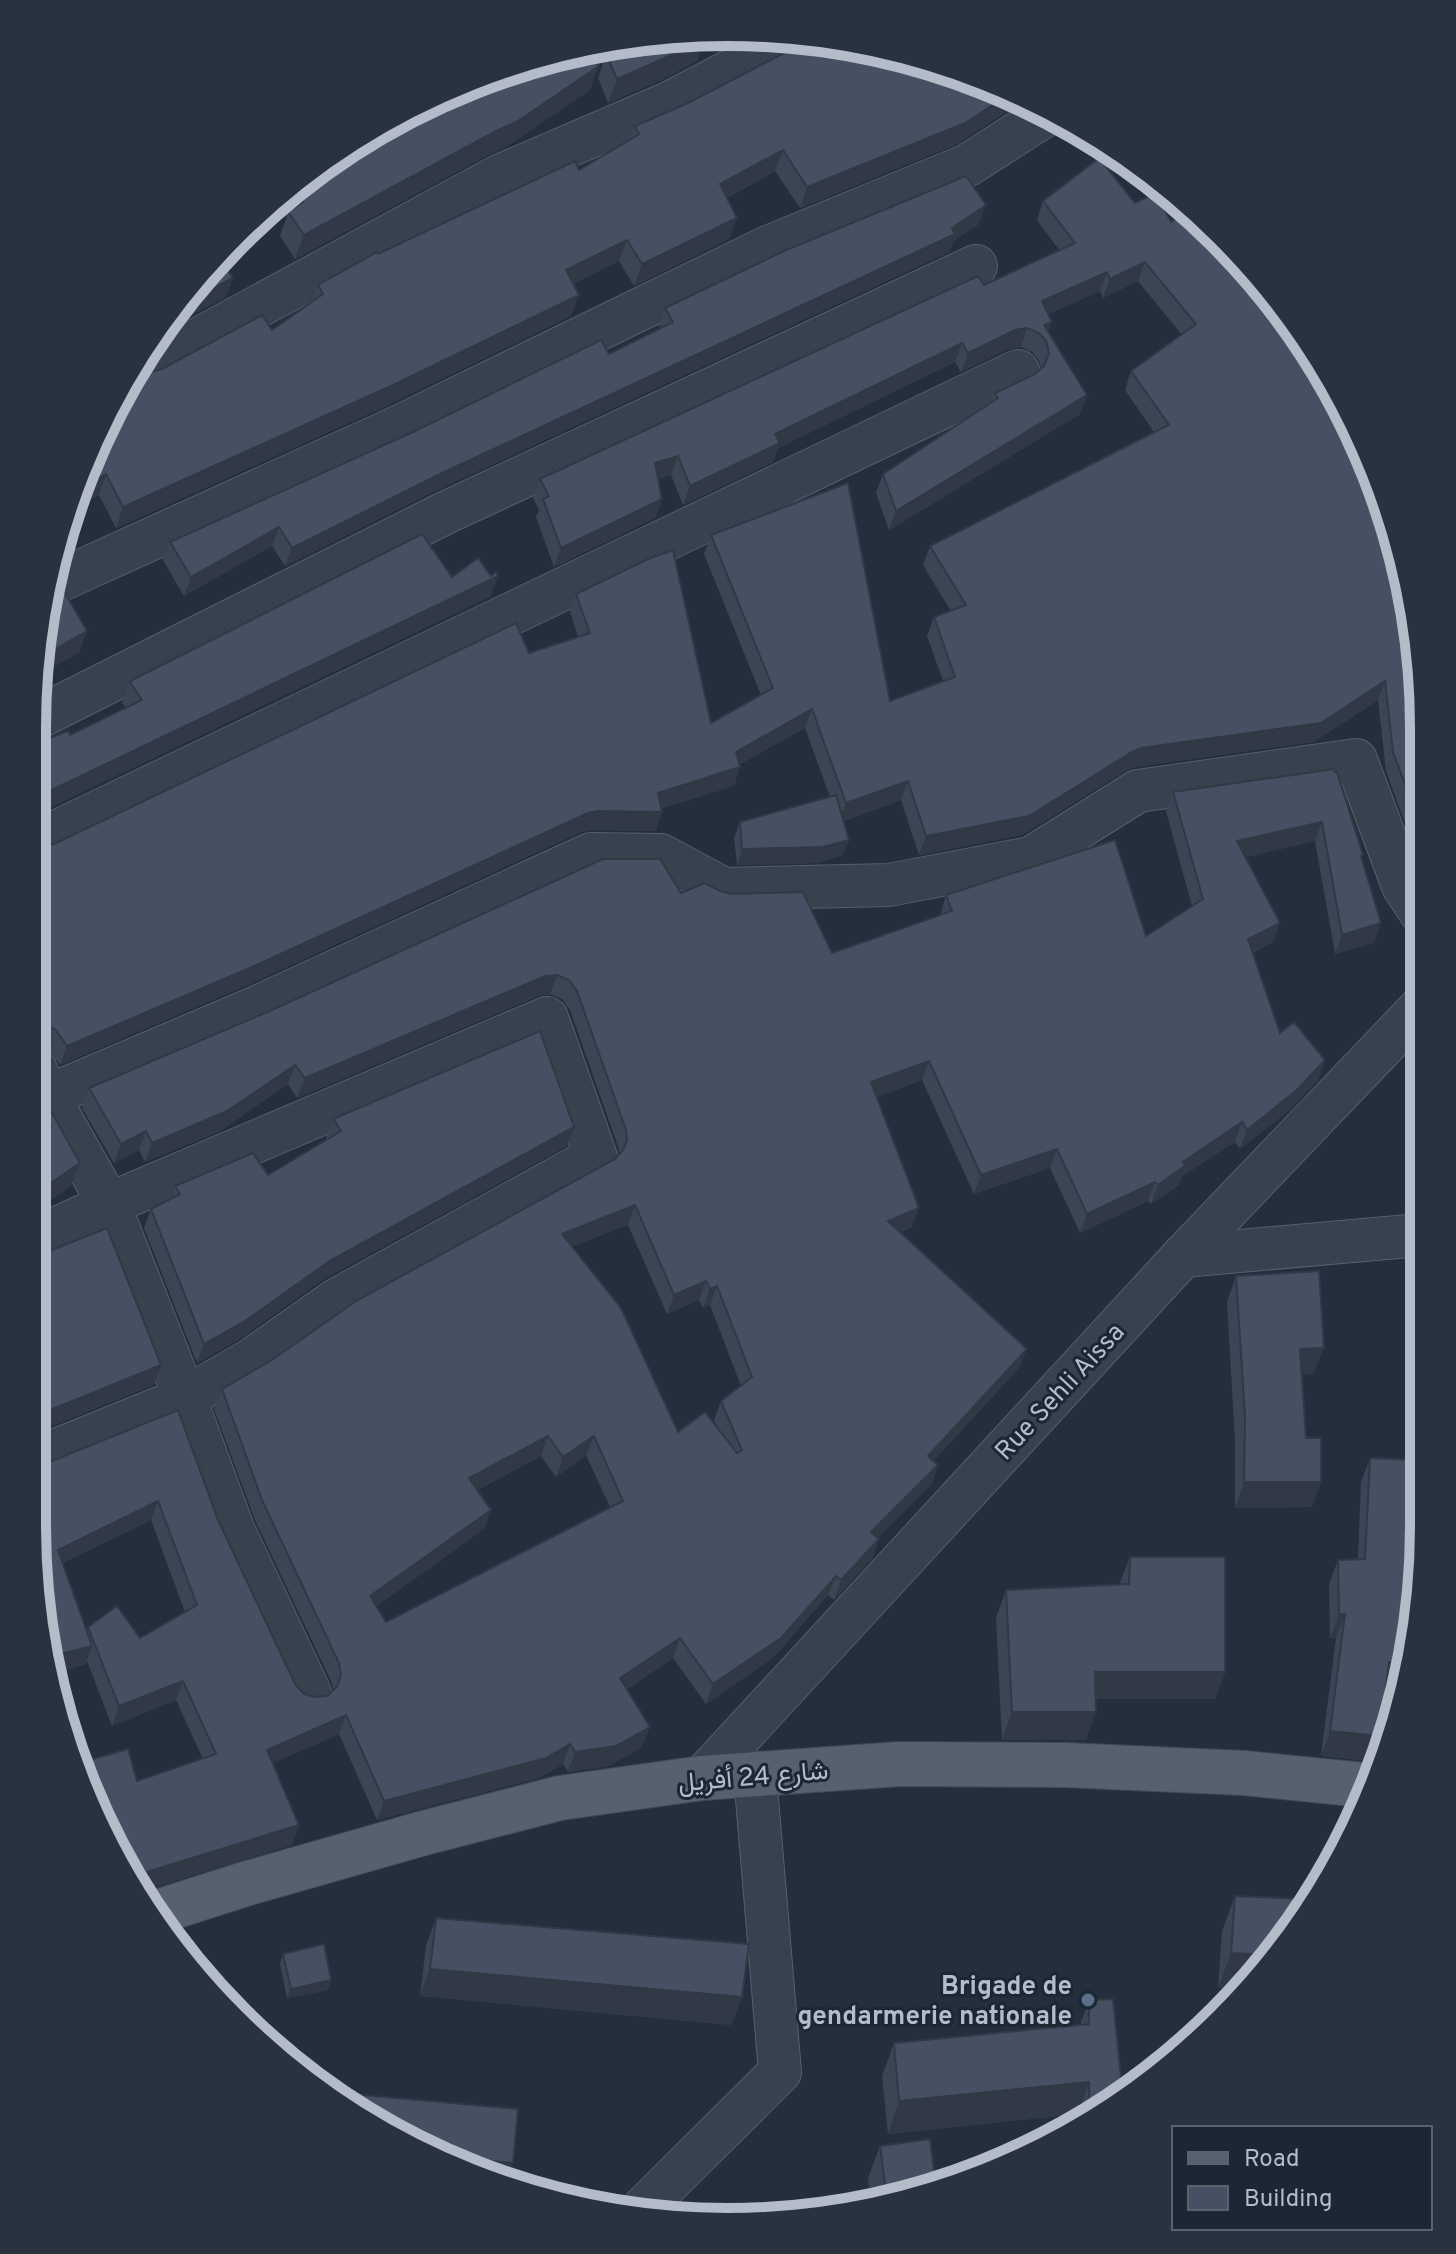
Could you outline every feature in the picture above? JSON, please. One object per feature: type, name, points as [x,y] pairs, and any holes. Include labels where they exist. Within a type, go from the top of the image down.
[{"type":"main road","name":"شارع 24 أفريل","points":[[164,1910],[424,1833],[560,1798],[702,1778],[900,1764],[1065,1765],[1244,1773],[1359,1785]]},
{"type":"street","points":[[151,365],[499,176],[669,103],[775,47]]},
{"type":"street","points":[[63,579],[396,428],[768,247],[968,165],[1038,120]]},
{"type":"street","points":[[46,713],[445,513],[976,266]]},
{"type":"street","points":[[46,837],[1018,371]]},
{"type":"street","points":[[46,1081],[255,1008],[591,854],[661,855],[724,889],[889,885],[1031,858],[1138,791],[1356,760],[1403,886],[1410,896]]},
{"type":"street","points":[[46,1233],[547,1018],[596,1157],[336,1300],[251,1360],[185,1398],[46,1454]]},
{"type":"street","name":"Rue Sehli Aissa","points":[[702,1778],[1183,1256],[1410,1019]]},
{"type":"street","points":[[46,1089],[109,1204],[233,1529],[310,1693]]},
{"type":"street","points":[[1183,1256],[1410,1236]]},
{"type":"street","points":[[648,2203],[780,2072],[755,1775]]},
{"type":"building","points":[[686,47],[667,57],[617,79],[607,57]]},
{"type":"building","points":[[792,49],[905,69],[998,102],[965,123],[807,187],[783,150],[720,184],[737,218],[642,264],[627,240],[566,270],[579,295],[393,385],[123,507],[106,474],[93,481],[116,426],[147,371],[162,369],[262,315],[272,330],[323,294],[318,285],[377,252],[575,161],[579,170],[639,134],[635,126],[688,103]]},
{"type":"building","points":[[594,59],[599,66],[518,121],[304,235],[288,212],[303,202],[300,198],[349,161],[426,116],[509,82],[551,69]]},
{"type":"building","points":[[1099,158],[1135,203],[1153,195],[1160,201],[1171,222],[1179,216],[1241,278],[1295,349],[1319,387],[1340,426],[1374,509],[1397,595],[1409,683],[1410,798],[1393,752],[1385,681],[1321,723],[1141,748],[1029,816],[926,836],[908,781],[846,803],[812,709],[736,752],[740,767],[658,793],[662,812],[588,813],[252,967],[67,1046],[55,1029],[46,1025],[46,845],[516,623],[529,653],[590,633],[576,594],[648,559],[673,550],[711,723],[773,688],[711,535],[848,483],[890,701],[955,677],[934,617],[966,605],[930,546],[1169,425],[1131,371],[1196,324],[1145,262],[1110,279],[1107,272],[1042,301],[1052,322],[1044,325],[1087,395],[896,511],[883,474],[998,398],[995,393],[1035,374],[1044,366],[1049,353],[1046,341],[1039,333],[1027,328],[1015,330],[968,353],[962,343],[775,434],[780,443],[690,486],[678,456],[655,463],[662,499],[561,548],[543,499],[549,496],[540,479],[978,276],[984,285],[1075,243],[1043,201]]},
{"type":"building","points":[[966,176],[986,205],[952,228],[955,234],[442,473],[292,548],[279,527],[191,577],[170,542],[413,432],[601,340],[609,354],[673,322],[665,308],[784,251]]},
{"type":"building","points":[[226,267],[233,278],[202,295]]},
{"type":"building","points":[[422,534],[452,577],[478,558],[491,576],[496,572],[498,576],[46,793],[46,740],[68,731],[70,735],[142,700],[130,682]]},
{"type":"building","points":[[61,586],[87,631],[51,652]]},
{"type":"building","points":[[1334,769],[1337,772],[1381,923],[1342,935],[1322,822],[1237,841],[1280,923],[1248,939],[1280,1033],[1294,1022],[1325,1060],[1297,1090],[1247,1130],[1242,1122],[1183,1162],[1186,1165],[1158,1185],[1155,1182],[1087,1214],[1057,1149],[981,1175],[929,1061],[871,1082],[919,1208],[888,1221],[1027,1349],[928,1456],[938,1465],[871,1532],[879,1539],[841,1580],[836,1576],[781,1638],[713,1684],[680,1638],[620,1678],[650,1727],[616,1746],[575,1752],[570,1744],[546,1758],[384,1801],[346,1715],[267,1750],[299,1825],[142,1874],[116,1828],[88,1761],[128,1749],[137,1781],[216,1754],[183,1681],[119,1706],[88,1627],[117,1606],[140,1638],[197,1605],[158,1501],[58,1550],[92,1646],[58,1655],[47,1571],[46,1463],[178,1410],[218,1520],[295,1684],[304,1694],[327,1696],[337,1687],[341,1675],[339,1663],[262,1500],[222,1389],[272,1360],[356,1301],[615,1159],[627,1140],[577,991],[569,980],[557,975],[545,976],[305,1078],[295,1065],[227,1111],[152,1143],[146,1131],[121,1144],[89,1088],[272,1010],[603,859],[660,859],[681,893],[705,883],[732,894],[803,892],[832,953],[952,911],[946,895],[1115,840],[1146,936],[1203,899],[1173,792]],"holes":[[[635,1205],[674,1295],[706,1281],[710,1289],[717,1286],[752,1377],[721,1401],[742,1450],[737,1453],[705,1412],[678,1432],[621,1308],[562,1234]],[[548,1436],[563,1457],[594,1436],[623,1501],[386,1622],[370,1596],[491,1510],[469,1478]]]},
{"type":"building","points":[[836,795],[849,840],[823,847],[742,849],[740,822]]},
{"type":"building","points":[[540,1031],[574,1127],[331,1260],[245,1321],[204,1344],[151,1209],[180,1194],[175,1186],[253,1153],[268,1175],[341,1131],[333,1119]]},
{"type":"building","points":[[48,1106],[80,1163],[46,1186]]},
{"type":"building","points":[[107,1228],[161,1365],[46,1412],[46,1252]]},
{"type":"building","points":[[1319,1271],[1324,1348],[1300,1349],[1306,1438],[1321,1438],[1321,1482],[1244,1482],[1245,1416],[1236,1276]]},
{"type":"building","points":[[1370,1458],[1410,1460],[1409,1571],[1404,1615],[1396,1662],[1389,1662],[1382,1719],[1377,1736],[1330,1731],[1345,1614],[1339,1614],[1338,1560],[1365,1559]]},
{"type":"building","points":[[1130,1557],[1225,1557],[1225,1672],[1095,1672],[1096,1712],[1012,1712],[1006,1590],[1129,1584]]},
{"type":"building","points":[[1235,1896],[1299,1899],[1258,1954],[1231,1953]]},
{"type":"building","points":[[436,1918],[749,1944],[742,1997],[430,1969]]},
{"type":"building","points":[[324,1944],[331,1980],[291,1989],[283,1954]]},
{"type":"building","points":[[1113,1999],[1122,2083],[1090,2104],[1089,2082],[899,2101],[894,2043],[1089,2024],[1089,2000]]},
{"type":"building","points":[[350,2094],[518,2109],[513,2163],[467,2156],[426,2138]]},
{"type":"building","points":[[930,2139],[935,2176],[886,2189],[880,2146]]},
{"type":"place","name":"Brigade de gendarmerie nationale","points":[[1088,2000]]}]
